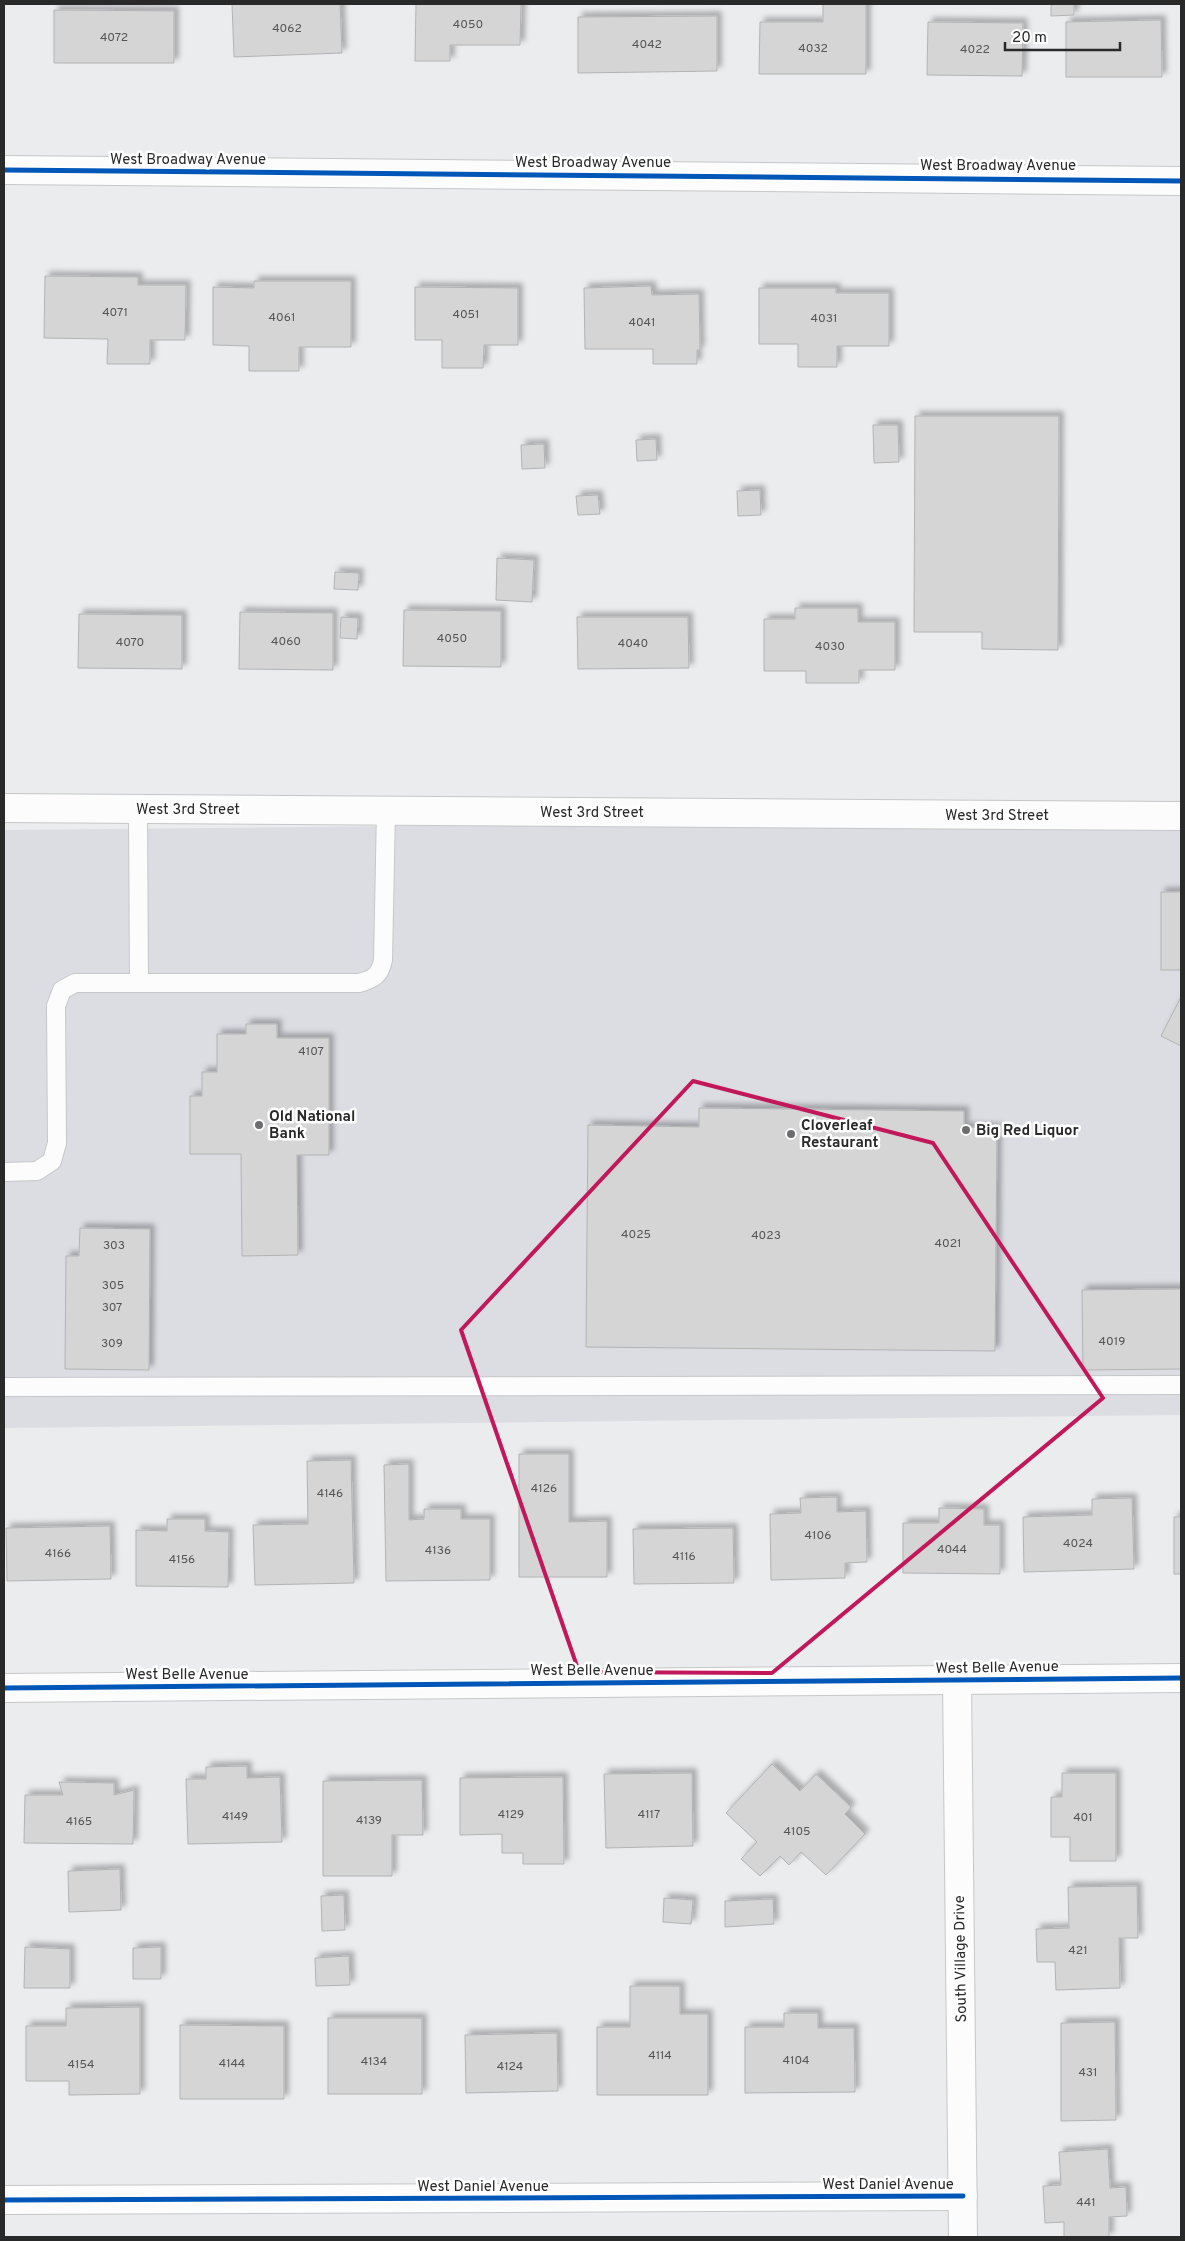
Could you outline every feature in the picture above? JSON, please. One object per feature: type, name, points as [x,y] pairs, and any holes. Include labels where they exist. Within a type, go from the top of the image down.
[{"type":"street","name":"West Broadway Avenue","points":[[4,170],[1181,180]]},
{"type":"street","name":"West 3rd Street","points":[[4,808],[1181,816]]},
{"type":"street","name":"West Belle Avenue","points":[[4,1688],[1181,1678]]},
{"type":"street","name":"South Village Drive","points":[[957,1680],[963,2237]]},
{"type":"street","name":"West Daniel Avenue","points":[[4,2200],[963,2196]]},
{"type":"lane","points":[[138,808],[139,983]]},
{"type":"lane","points":[[4,1172],[37,1171],[52,1161],[56,1143],[56,1006],[62,990],[75,983],[359,983],[373,979],[381,971],[383,960],[386,810]]},
{"type":"lane","points":[[4,1387],[1181,1385]]},
{"type":"highlighted area","points":[[693,1081],[933,1143],[1103,1398],[772,1673],[579,1672],[461,1330]]},
{"type":"shaded area","points":[[1181,818],[1181,1415],[4,1428],[4,830]]},
{"type":"building","points":[[232,4],[340,4],[342,53],[234,57]]},
{"type":"building","points":[[416,4],[521,4],[520,45],[450,45],[450,61],[415,61]]},
{"type":"building","points":[[823,4],[866,4],[866,74],[759,74],[760,22],[823,22]]},
{"type":"building","points":[[1051,4],[1074,4],[1074,15],[1051,16]]},
{"type":"building","points":[[54,10],[174,11],[174,63],[54,63]]},
{"type":"building","points":[[717,16],[717,71],[578,73],[578,17]]},
{"type":"building","points":[[1161,20],[1162,77],[1066,77],[1066,22]]},
{"type":"building","points":[[928,22],[1023,23],[1022,76],[927,75]]},
{"type":"building","points":[[45,276],[138,277],[138,285],[186,285],[185,340],[150,340],[150,364],[107,364],[108,339],[44,338]]},
{"type":"building","points":[[254,281],[351,281],[351,347],[299,347],[299,371],[249,371],[249,346],[213,345],[213,287],[254,288]]},
{"type":"building","points":[[651,286],[652,295],[699,294],[700,350],[697,350],[697,364],[653,364],[653,349],[585,349],[584,288]]},
{"type":"building","points":[[415,287],[518,288],[518,345],[484,345],[483,368],[442,368],[442,340],[415,340]]},
{"type":"building","points":[[759,288],[836,288],[836,293],[889,293],[889,346],[837,346],[837,367],[798,367],[798,344],[759,344]]},
{"type":"building","points":[[915,416],[1059,416],[1058,650],[982,649],[982,632],[914,632]]},
{"type":"building","points":[[873,425],[898,425],[899,462],[874,463]]},
{"type":"building","points":[[656,439],[657,460],[637,461],[636,440]]},
{"type":"building","points":[[544,444],[545,468],[522,469],[521,445]]},
{"type":"building","points":[[760,490],[761,515],[738,516],[737,491]]},
{"type":"building","points":[[598,495],[600,514],[578,515],[576,496]]},
{"type":"building","points":[[497,558],[534,560],[532,602],[496,600]]},
{"type":"building","points":[[335,572],[359,573],[358,590],[334,589]]},
{"type":"building","points":[[795,608],[858,608],[858,622],[895,622],[895,670],[859,670],[859,683],[806,683],[806,671],[764,671],[764,619],[795,619]]},
{"type":"building","points":[[404,610],[501,611],[501,667],[403,666]]},
{"type":"building","points":[[240,612],[333,613],[333,670],[239,669]]},
{"type":"building","points":[[79,614],[182,615],[182,669],[78,668]]},
{"type":"building","points":[[341,617],[358,618],[357,639],[340,638]]},
{"type":"building","points":[[577,617],[688,617],[689,668],[578,669]]},
{"type":"building","points":[[1161,892],[1181,892],[1181,970],[1161,970]]},
{"type":"building","points":[[1181,997],[1181,1046],[1161,1036]]},
{"type":"building","name":"Old National Bank","points":[[246,1024],[277,1024],[277,1038],[329,1038],[329,1155],[297,1155],[298,1255],[242,1256],[241,1154],[190,1154],[190,1096],[202,1096],[202,1072],[217,1072],[217,1034],[246,1034]]},
{"type":"building","points":[[699,1108],[964,1111],[964,1127],[997,1128],[995,1351],[586,1347],[588,1125],[699,1127]]},
{"type":"building","points":[[80,1228],[150,1229],[149,1370],[65,1369],[66,1256],[79,1256]]},
{"type":"building","points":[[1181,1289],[1181,1369],[1083,1370],[1082,1290]]},
{"type":"building","points":[[519,1454],[569,1454],[569,1522],[607,1521],[607,1577],[519,1577]]},
{"type":"building","points":[[351,1460],[354,1583],[255,1585],[253,1525],[308,1524],[307,1461]]},
{"type":"building","points":[[409,1464],[409,1520],[424,1519],[424,1509],[461,1509],[461,1519],[490,1519],[490,1580],[386,1581],[384,1465]]},
{"type":"building","points":[[837,1497],[837,1512],[866,1511],[867,1562],[845,1563],[845,1578],[771,1580],[770,1514],[801,1513],[800,1498]]},
{"type":"building","points":[[1132,1498],[1134,1569],[1024,1572],[1023,1517],[1092,1515],[1092,1499]]},
{"type":"building","points":[[939,1508],[984,1509],[984,1525],[1000,1525],[1000,1574],[903,1573],[903,1523],[939,1523]]},
{"type":"building","points":[[1174,1517],[1181,1517],[1181,1574],[1174,1574]]},
{"type":"building","points":[[167,1519],[205,1519],[205,1531],[229,1532],[228,1587],[136,1586],[136,1530],[167,1531]]},
{"type":"building","points":[[110,1526],[111,1579],[7,1581],[6,1528]]},
{"type":"building","points":[[733,1528],[734,1583],[634,1584],[633,1529]]},
{"type":"building","points":[[772,1764],[800,1791],[816,1774],[851,1807],[845,1814],[865,1834],[826,1875],[801,1852],[789,1865],[780,1856],[760,1876],[741,1859],[757,1842],[726,1813]]},
{"type":"building","points":[[247,1766],[247,1778],[280,1777],[282,1842],[188,1844],[186,1779],[206,1779],[206,1767]]},
{"type":"building","points":[[692,1773],[693,1846],[606,1848],[604,1774]]},
{"type":"building","points":[[1062,1773],[1116,1773],[1116,1861],[1070,1861],[1070,1837],[1051,1837],[1051,1797],[1062,1797]]},
{"type":"building","points":[[563,1777],[564,1864],[523,1864],[523,1853],[502,1853],[502,1834],[460,1835],[460,1778]]},
{"type":"building","points":[[422,1780],[423,1835],[392,1835],[392,1876],[323,1876],[323,1781]]},
{"type":"building","points":[[59,1782],[114,1783],[114,1795],[134,1790],[133,1844],[24,1843],[25,1795],[63,1795]]},
{"type":"building","points":[[120,1869],[121,1910],[69,1912],[68,1871]]},
{"type":"building","points":[[1137,1886],[1138,1938],[1119,1938],[1120,1988],[1056,1990],[1055,1962],[1037,1962],[1036,1929],[1069,1928],[1068,1887]]},
{"type":"building","points":[[344,1895],[345,1930],[322,1931],[321,1896]]},
{"type":"building","points":[[664,1898],[693,1900],[691,1924],[663,1922]]},
{"type":"building","points":[[773,1899],[774,1924],[725,1927],[725,1901]]},
{"type":"building","points":[[25,1947],[70,1949],[70,1988],[24,1988]]},
{"type":"building","points":[[161,1947],[161,1979],[133,1979],[133,1948]]},
{"type":"building","points":[[349,1956],[350,1985],[316,1986],[315,1958]]},
{"type":"building","points":[[630,1986],[680,1986],[680,2014],[708,2014],[708,2095],[597,2095],[597,2027],[630,2027]]},
{"type":"building","points":[[140,2007],[140,2094],[69,2095],[69,2081],[26,2081],[26,2026],[66,2026],[66,2008]]},
{"type":"building","points":[[784,2013],[818,2013],[818,2028],[854,2028],[855,2092],[745,2093],[745,2027],[784,2027]]},
{"type":"building","points":[[328,2018],[422,2018],[422,2094],[328,2094]]},
{"type":"building","points":[[1115,2022],[1116,2120],[1061,2121],[1061,2023]]},
{"type":"building","points":[[180,2025],[284,2026],[284,2099],[180,2099]]},
{"type":"building","points":[[557,2033],[558,2091],[466,2093],[465,2035]]},
{"type":"building","points":[[1108,2149],[1110,2188],[1126,2187],[1127,2216],[1109,2217],[1109,2237],[1064,2237],[1064,2222],[1045,2223],[1043,2186],[1061,2185],[1059,2152]]},
{"type":"cycle path","points":[[4,170],[1181,181]]},
{"type":"cycle path","points":[[4,1688],[1181,1678]]},
{"type":"cycle path","points":[[4,2200],[963,2196]]},
{"type":"place","name":"Old National Bank","points":[[259,1125]]},
{"type":"place","name":"Big Red Liquor","points":[[966,1130]]},
{"type":"place","name":"Cloverleaf Restaurant","points":[[791,1134]]}]
